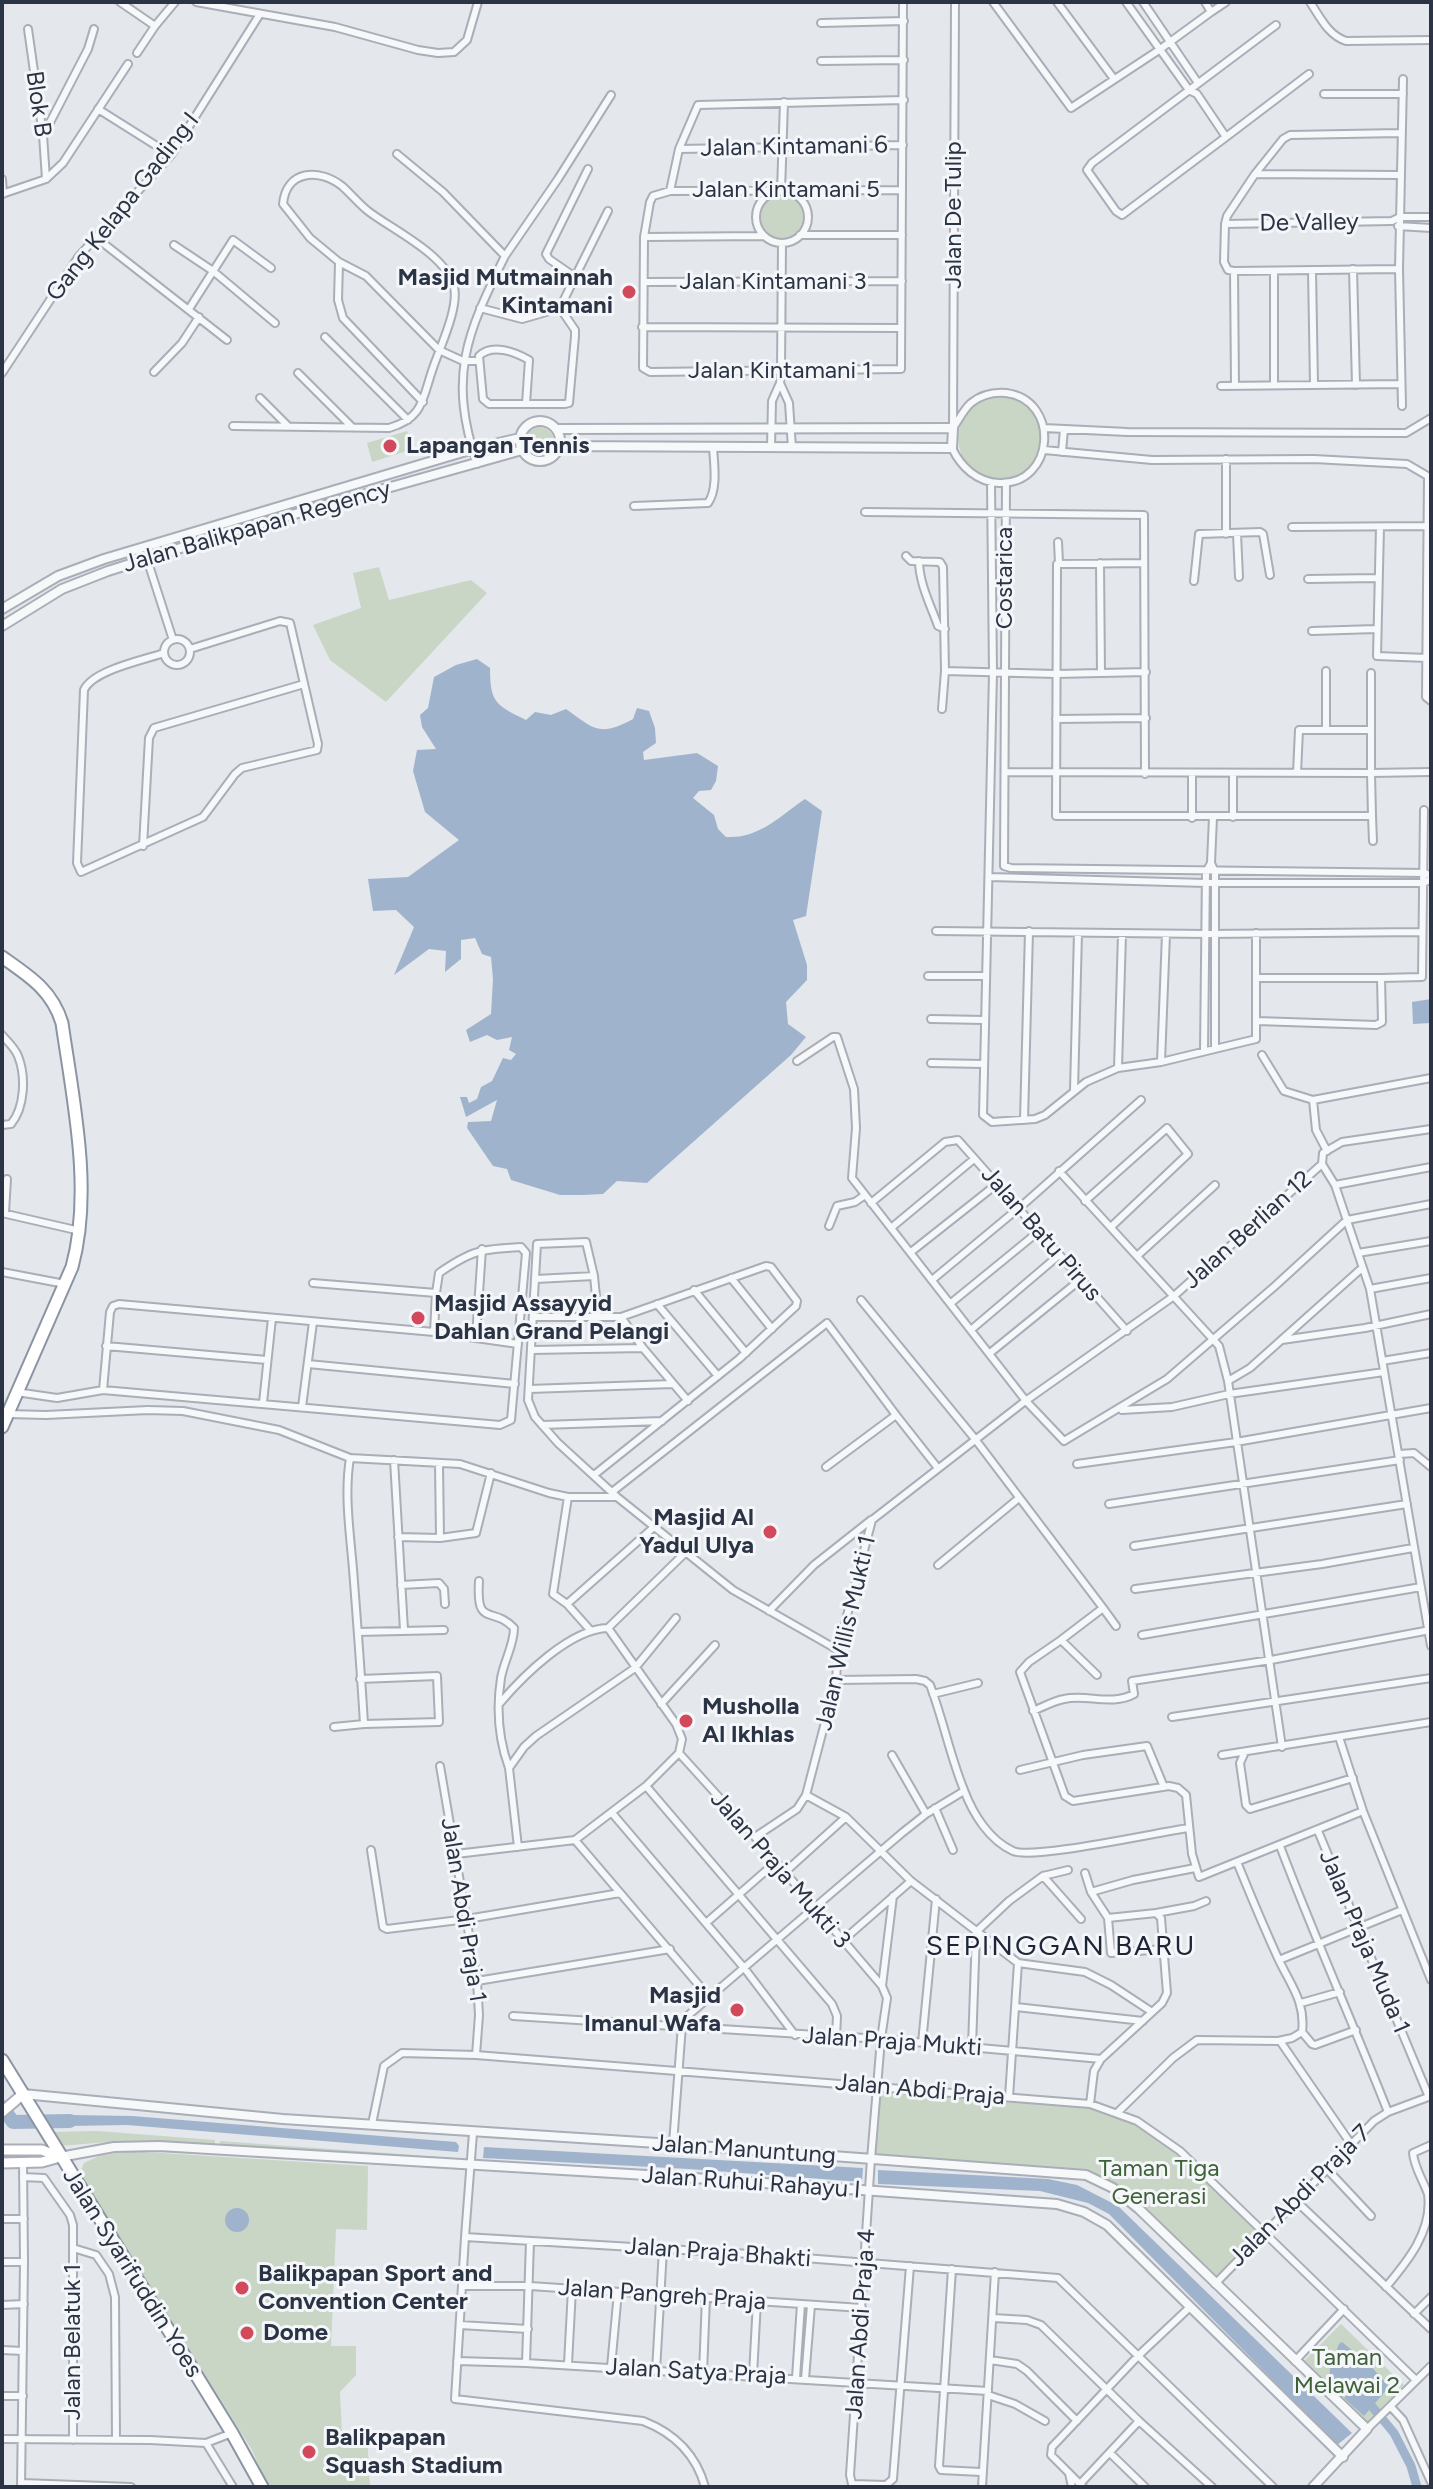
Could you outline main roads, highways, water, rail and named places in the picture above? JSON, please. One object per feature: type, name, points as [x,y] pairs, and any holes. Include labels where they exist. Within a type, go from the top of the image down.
[{"type":"highway","points":[[2,957],[40,984],[58,1008],[80,1168],[80,1231],[72,1267],[2,1427]]},
{"type":"highway","name":"Jalan Syarifuddin Yoes","points":[[2,2060],[19,2098],[33,2111],[232,2433],[262,2487]]},
{"type":"main road","points":[[2,2112],[19,2098]]},
{"type":"main road","points":[[2,2150],[42,2150],[60,2157]]},
{"type":"main road","points":[[2,2163],[42,2162],[60,2157]]},
{"type":"water","points":[[477,659],[490,668],[491,689],[497,702],[526,720],[535,712],[551,715],[566,709],[590,726],[604,729],[633,719],[637,708],[649,711],[656,743],[643,752],[644,760],[697,753],[718,766],[711,790],[699,791],[693,798],[714,815],[718,829],[726,837],[738,837],[759,830],[805,799],[822,811],[806,916],[793,920],[807,965],[807,980],[786,1002],[788,1024],[806,1037],[791,1055],[647,1183],[617,1181],[603,1194],[560,1195],[511,1180],[507,1169],[493,1166],[467,1128],[468,1122],[491,1121],[497,1100],[466,1117],[460,1097],[467,1097],[469,1103],[477,1099],[481,1087],[492,1081],[503,1058],[511,1060],[516,1054],[509,1050],[512,1037],[497,1040],[487,1035],[470,1042],[466,1030],[491,1014],[491,957],[482,954],[475,938],[461,940],[461,959],[445,972],[446,951],[429,949],[394,975],[414,927],[396,910],[373,911],[368,879],[408,877],[459,840],[425,812],[413,771],[417,750],[436,749],[422,727],[420,715],[428,708],[434,677],[456,665]]},
{"type":"water","points":[[1431,999],[1431,1023],[1413,1024],[1412,1002]]},
{"type":"water","points":[[71,2115],[132,2116],[456,2142],[459,2146],[458,2152],[127,2125],[70,2126]]},
{"type":"water","points":[[484,2147],[863,2168],[862,2182],[483,2158]]},
{"type":"water","points":[[878,2170],[1048,2179],[1077,2185],[1118,2206],[1352,2433],[1337,2445],[1109,2214],[1088,2203],[1040,2191],[878,2184]]},
{"type":"water","points":[[232,2208],[242,2208],[249,2215],[249,2225],[242,2232],[232,2232],[225,2225],[225,2215]]},
{"type":"water","points":[[1342,2342],[1370,2365],[1389,2387],[1364,2416],[1344,2398],[1354,2388],[1350,2385],[1340,2395],[1329,2385],[1330,2368]]},
{"type":"waterway","points":[[2,2107],[13,2122],[70,2121]]},
{"type":"waterway","points":[[1365,2398],[1394,2433],[1411,2466],[1417,2487]]},
{"type":"place","name":"Masjid Mutmainnah Kintamani","points":[[629,292]]},
{"type":"place","name":"Lapangan Tennis","points":[[390,446]]},
{"type":"place","name":"Masjid Assayyid Dahlan Grand Pelangi","points":[[418,1318]]},
{"type":"place","name":"Masjid Al Yadul Ulya","points":[[770,1532]]},
{"type":"place","name":"Musholla Al Ikhlas","points":[[686,1721]]},
{"type":"place","name":"Masjid Imanul Wafa","points":[[737,2010]]},
{"type":"place","name":"Balikpapan Sport and Convention Center","points":[[242,2288]]},
{"type":"place","name":"Dome","points":[[247,2333]]},
{"type":"place","name":"Balikpapan Squash Stadium","points":[[309,2452]]},
{"type":"district","name":"SEPINGGAN BARU","points":[[1061,1947]]},
{"type":"park label","name":"Taman Tiga Generasi","points":[[1159,2183]]},
{"type":"park label","name":"Taman Melawai 2","points":[[1347,2372]]}]
